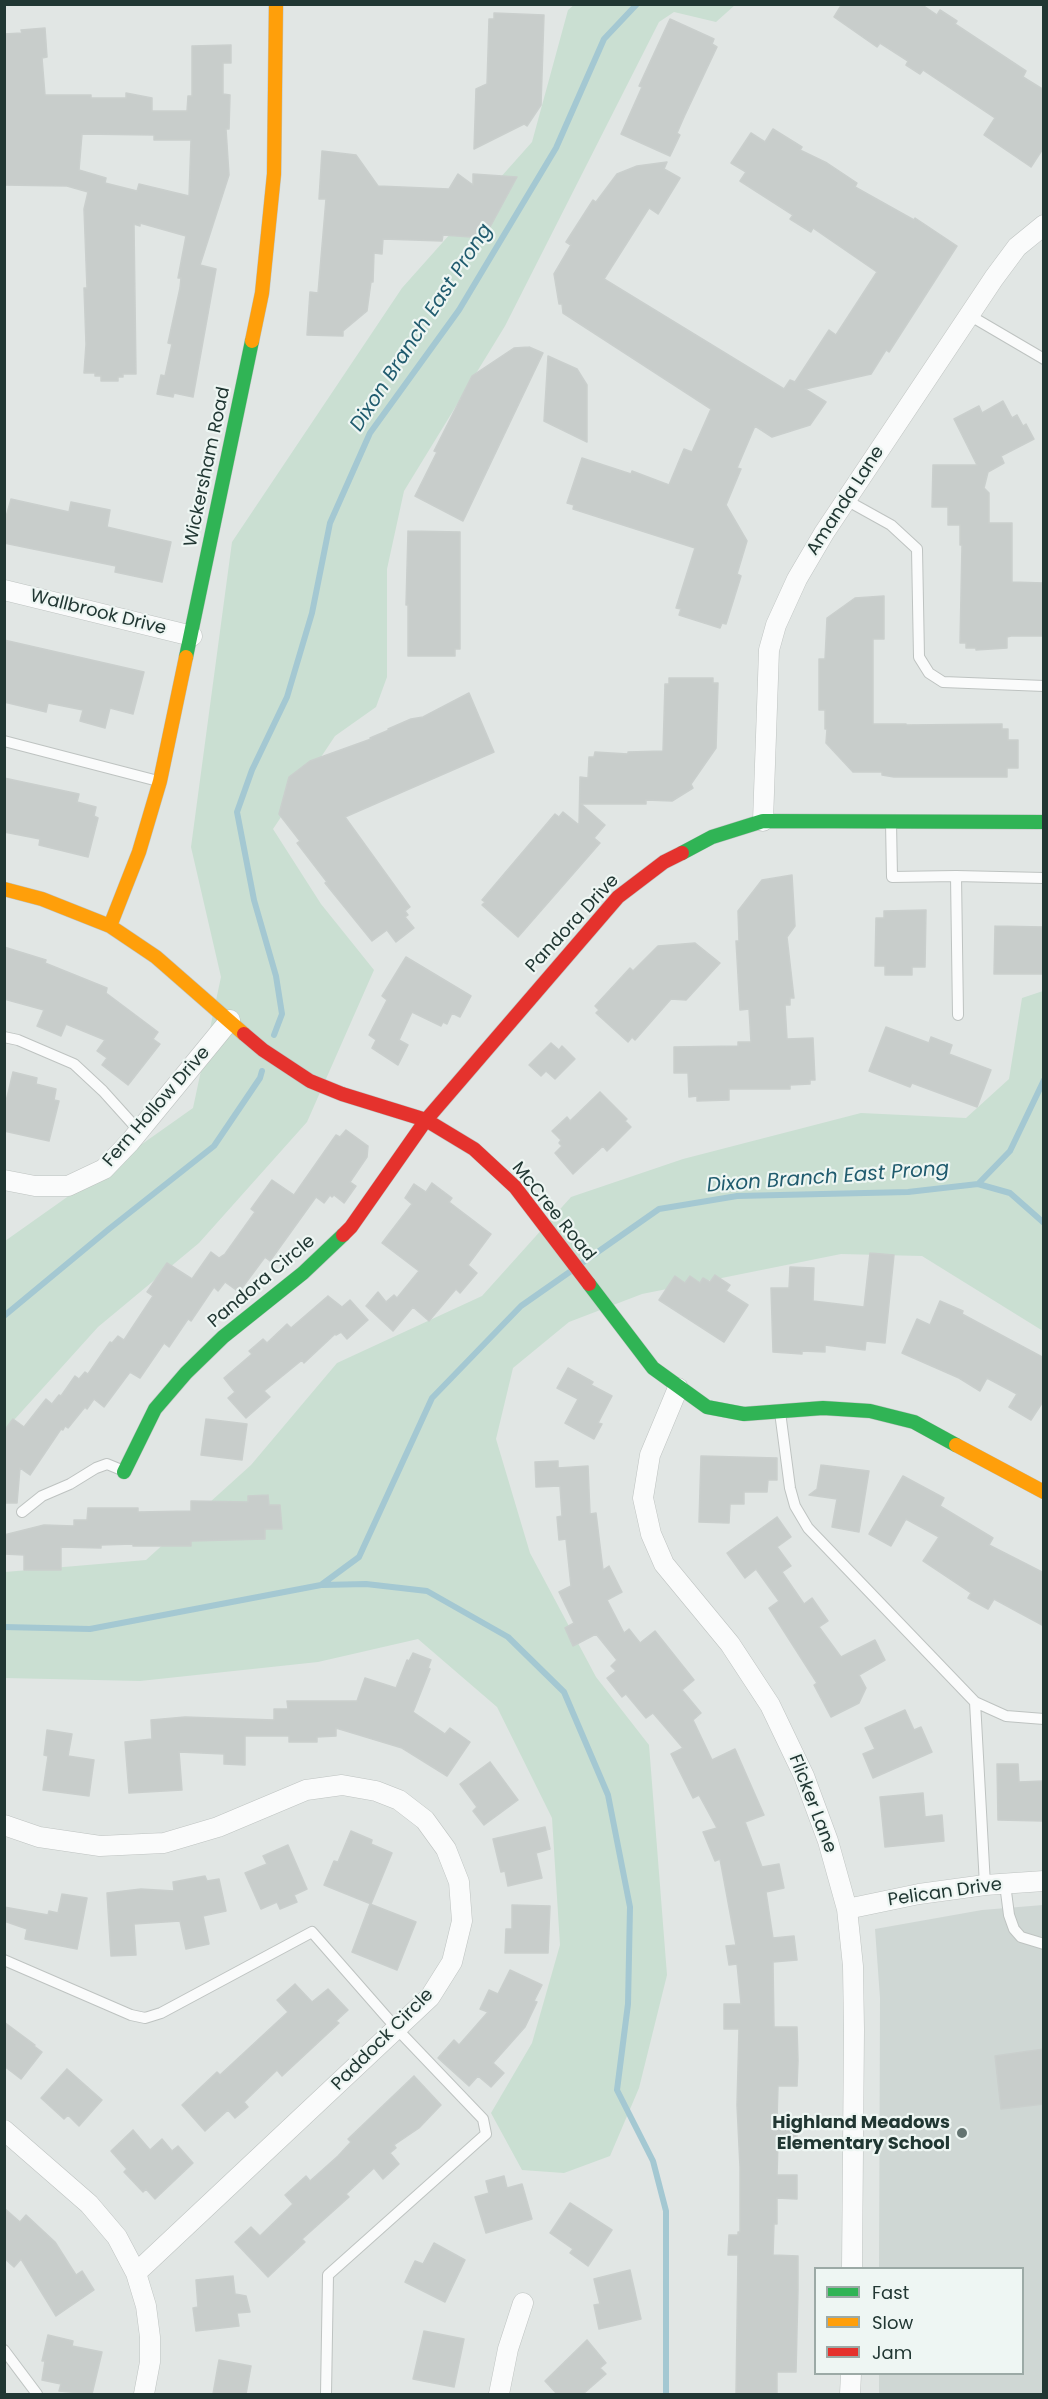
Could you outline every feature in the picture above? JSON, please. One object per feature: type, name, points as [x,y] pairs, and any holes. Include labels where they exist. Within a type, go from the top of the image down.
[{"type":"street","name":"Wickersham Road","points":[[110,926],[139,852],[160,781],[262,293],[274,174],[276,4]]},
{"type":"street","name":"Amanda Lane","points":[[763,821],[769,650],[776,626],[797,579],[846,500],[969,315],[1017,247],[1044,225]]},
{"type":"street","name":"Wallbrook Drive","points":[[4,591],[192,636]]},
{"type":"street","name":"Pandora Drive","points":[[426,1120],[618,897],[664,862],[712,837],[763,821],[1044,822]]},
{"type":"street","name":"McCree Road","points":[[4,889],[42,899],[110,926],[156,957],[263,1050],[310,1081],[342,1094],[426,1120],[474,1149],[515,1187],[653,1368],[707,1407],[744,1414],[823,1408],[870,1411],[914,1422],[1044,1492]]},
{"type":"street","name":"Fern Hollow Drive","points":[[4,1180],[35,1186],[68,1186],[104,1170],[230,1020]]},
{"type":"street","name":"Pandora Circle","points":[[124,1472],[155,1409],[223,1337],[303,1273],[351,1227],[426,1120]]},
{"type":"street","name":"Flicker Lane","points":[[678,1388],[650,1455],[643,1498],[651,1534],[664,1564],[730,1644],[770,1705],[804,1776],[828,1841],[847,1909],[853,1966],[854,2030],[852,2267]]},
{"type":"street","name":"Paddock Circle","points":[[4,1825],[39,1837],[100,1846],[164,1843],[218,1827],[306,1790],[342,1785],[376,1791],[399,1800],[425,1820],[446,1849],[459,1882],[462,1922],[452,1962],[430,1997],[136,2273]]},
{"type":"street","name":"Pelican Drive","points":[[847,1909],[919,1894],[985,1885],[1044,1881]]},
{"type":"street","points":[[4,2130],[89,2205],[117,2237],[136,2273],[146,2306],[150,2362],[144,2394]]},
{"type":"street","points":[[499,2394],[508,2349],[523,2303]]},
{"type":"street","points":[[850,2394],[851,2375]]},
{"type":"lane","points":[[969,315],[1044,359]]},
{"type":"lane","points":[[846,500],[891,525],[917,549],[919,657],[929,673],[943,682],[1044,686]]},
{"type":"lane","points":[[4,741],[160,781]]},
{"type":"lane","points":[[891,821],[892,877],[1044,878]]},
{"type":"lane","points":[[956,876],[958,1015]]},
{"type":"lane","points":[[4,1037],[74,1064],[103,1091],[139,1131]]},
{"type":"lane","points":[[780,1412],[790,1488],[795,1506],[808,1528],[975,1702],[1006,1716],[1044,1719]]},
{"type":"lane","points":[[22,1512],[42,1496],[70,1484],[96,1468],[107,1464],[124,1472]]},
{"type":"lane","points":[[975,1702],[985,1885]]},
{"type":"lane","points":[[1005,1884],[1009,1915],[1014,1929],[1021,1937],[1044,1944]]},
{"type":"lane","points":[[4,1960],[131,2015],[145,2018],[161,2013],[312,1932],[397,2029],[483,2119],[486,2134],[328,2275],[326,2394]]},
{"type":"lane","points":[[4,2350],[37,2394]]},
{"type":"shaded area","name":"Highland Meadows Elementary School","points":[[1043,1905],[1043,2394],[879,2394],[879,2375],[1024,2375],[1024,2267],[879,2267],[880,1998],[875,1929],[982,1910]]},
{"type":"green space","points":[[575,4],[735,5],[716,22],[674,12],[659,22],[505,326],[404,491],[387,569],[387,677],[376,707],[335,736],[273,829],[321,904],[374,970],[307,1122],[199,1243],[98,1327],[5,1430],[5,1241],[193,1108],[221,977],[191,847],[232,542],[402,288],[532,142],[568,10]]},
{"type":"green space","points":[[1043,991],[1043,1331],[922,1256],[841,1254],[642,1294],[569,1322],[513,1368],[496,1439],[530,1553],[596,1677],[649,1745],[667,1975],[639,2088],[610,2156],[564,2173],[522,2170],[491,2113],[532,2043],[560,1945],[552,1818],[497,1707],[418,1639],[318,1662],[140,1681],[5,1678],[5,1572],[146,1560],[251,1465],[337,1363],[482,1296],[571,1197],[683,1159],[861,1113],[966,1118],[1009,1079],[1022,998]]},
{"type":"building","points":[[842,4],[921,4],[937,15],[940,10],[957,21],[955,24],[1026,71],[1023,77],[1044,90],[1044,147],[1031,167],[984,135],[995,118],[923,70],[920,74],[906,65],[908,61],[880,43],[877,47],[834,17]]},
{"type":"building","points":[[494,13],[544,15],[541,105],[527,126],[524,124],[474,149],[476,89],[487,84],[489,19],[494,19]]},
{"type":"building","points":[[670,19],[714,39],[712,44],[717,47],[677,133],[680,135],[670,156],[621,134],[642,87],[639,86]]},
{"type":"building","points":[[45,28],[47,57],[42,58],[45,95],[126,98],[126,93],[152,98],[152,111],[187,111],[188,96],[192,96],[192,46],[231,45],[231,63],[223,63],[223,94],[230,95],[229,129],[226,129],[229,175],[200,265],[216,269],[193,397],[174,393],[173,397],[157,394],[161,375],[165,376],[172,344],[168,343],[180,288],[181,278],[178,278],[186,236],[140,223],[140,226],[134,224],[136,374],[123,374],[123,377],[118,377],[118,381],[101,381],[101,376],[95,376],[95,373],[84,373],[86,344],[84,288],[87,288],[84,209],[88,192],[67,186],[4,185],[4,34],[22,33],[21,30]],"holes":[[[82,134],[154,135],[154,140],[191,140],[189,196],[139,184],[137,191],[105,183],[106,178],[79,170]]]},
{"type":"building","points":[[773,129],[802,147],[800,150],[827,163],[857,183],[855,187],[914,220],[915,218],[957,246],[889,352],[886,350],[871,374],[805,389],[826,402],[810,425],[772,437],[755,426],[737,468],[741,469],[726,505],[747,541],[737,574],[741,576],[726,624],[722,623],[720,628],[679,615],[681,609],[676,608],[695,548],[573,509],[574,505],[567,503],[582,458],[631,474],[632,471],[669,485],[684,449],[692,452],[711,409],[563,313],[562,304],[559,304],[554,274],[571,245],[566,242],[593,200],[596,202],[617,174],[637,166],[667,162],[664,169],[680,178],[658,214],[649,208],[604,279],[784,389],[790,380],[795,382],[829,330],[836,335],[877,272],[813,228],[811,232],[790,219],[793,215],[740,181],[746,172],[731,163],[751,133],[765,142]]},
{"type":"building","points":[[322,151],[356,155],[378,186],[449,189],[458,174],[473,185],[473,174],[517,177],[490,227],[471,237],[443,235],[442,241],[383,239],[382,254],[374,253],[373,282],[371,282],[367,311],[343,331],[343,336],[307,335],[310,292],[318,293],[326,199],[319,199]]},
{"type":"building","points":[[529,347],[543,353],[463,521],[415,496],[437,452],[434,451],[472,376],[514,348]]},
{"type":"building","points":[[548,356],[577,369],[587,385],[587,442],[544,421]]},
{"type":"building","points":[[1003,401],[1012,418],[1017,415],[1023,426],[1026,424],[1034,439],[1001,456],[1004,463],[988,472],[984,488],[989,493],[989,523],[1012,523],[1012,582],[1044,583],[1044,636],[1011,636],[1007,637],[1007,648],[976,650],[976,648],[966,648],[966,643],[960,643],[962,545],[960,545],[960,525],[948,525],[948,507],[932,507],[933,465],[977,465],[954,419],[979,406],[982,413]]},
{"type":"building","points":[[11,499],[69,512],[71,502],[110,510],[107,527],[171,542],[162,582],[115,572],[116,566],[4,543],[4,524]]},
{"type":"building","points":[[408,531],[460,532],[460,649],[455,649],[455,656],[408,656],[408,605],[406,605]]},
{"type":"building","points":[[884,596],[884,639],[873,639],[873,724],[1002,724],[1002,729],[1008,729],[1008,740],[1018,740],[1018,768],[1007,768],[1007,777],[894,777],[882,775],[882,772],[853,772],[826,743],[825,710],[819,710],[819,659],[825,659],[827,618],[855,598]]},
{"type":"building","points":[[4,640],[144,672],[133,714],[110,708],[105,728],[80,721],[83,710],[48,703],[46,712],[4,702]]},
{"type":"building","points":[[669,678],[713,678],[713,683],[718,683],[716,748],[691,784],[693,788],[672,801],[646,800],[646,804],[581,804],[605,825],[594,838],[600,843],[518,937],[482,905],[485,902],[482,900],[555,814],[559,817],[563,812],[579,825],[580,777],[588,778],[589,757],[594,757],[595,752],[628,754],[628,752],[663,751],[665,684],[669,684]]},
{"type":"building","points":[[469,693],[494,752],[345,817],[410,907],[405,911],[408,915],[405,917],[414,928],[396,942],[387,930],[372,941],[325,883],[327,882],[297,843],[300,841],[279,814],[289,777],[310,761],[371,739],[411,719],[423,717]]},
{"type":"building","points":[[4,778],[79,794],[77,802],[96,807],[94,816],[98,818],[88,857],[39,845],[40,839],[4,832]]},
{"type":"building","points":[[792,875],[795,926],[787,937],[794,998],[790,998],[790,1005],[785,1005],[787,1039],[813,1038],[815,1080],[810,1080],[810,1084],[790,1085],[790,1089],[729,1089],[729,1100],[697,1101],[697,1096],[689,1097],[688,1073],[674,1073],[674,1047],[738,1046],[738,1042],[751,1042],[749,1009],[740,1010],[736,941],[739,941],[738,911],[762,880]]},
{"type":"building","points":[[926,910],[925,967],[912,967],[912,975],[885,975],[885,966],[875,966],[876,918],[884,918],[884,911]]},
{"type":"building","points":[[995,926],[1044,927],[1044,974],[994,974]]},
{"type":"building","points":[[695,943],[720,963],[686,1000],[671,999],[635,1040],[632,1037],[628,1042],[596,1013],[599,1010],[595,1006],[630,968],[633,971],[658,946]]},
{"type":"building","points":[[4,947],[46,960],[45,963],[107,988],[106,993],[158,1032],[153,1039],[160,1044],[128,1085],[102,1065],[107,1058],[97,1051],[105,1040],[66,1024],[61,1036],[37,1026],[44,1010],[4,999]]},
{"type":"building","points":[[406,957],[471,996],[460,1017],[452,1013],[447,1024],[443,1022],[441,1026],[412,1012],[399,1040],[408,1045],[398,1065],[372,1048],[376,1040],[369,1035],[387,1000],[382,996]]},
{"type":"building","points":[[886,1027],[929,1043],[931,1037],[952,1045],[949,1054],[991,1070],[977,1107],[912,1083],[910,1087],[869,1071]]},
{"type":"building","points":[[551,1043],[559,1050],[562,1046],[575,1059],[555,1079],[546,1071],[541,1076],[529,1065]]},
{"type":"building","points":[[13,1072],[37,1078],[36,1084],[56,1089],[54,1100],[59,1101],[49,1141],[4,1131],[4,1110]]},
{"type":"building","points":[[600,1092],[627,1119],[625,1121],[631,1127],[607,1151],[603,1146],[573,1174],[555,1153],[562,1146],[559,1143],[561,1140],[552,1131],[567,1117],[570,1121]]},
{"type":"building","points":[[346,1130],[368,1146],[367,1157],[350,1182],[356,1186],[344,1203],[334,1195],[332,1197],[330,1195],[324,1203],[316,1197],[270,1261],[265,1257],[239,1292],[225,1282],[218,1291],[214,1287],[191,1321],[188,1319],[169,1347],[164,1343],[140,1378],[130,1372],[104,1407],[94,1399],[68,1428],[65,1426],[63,1430],[61,1429],[30,1475],[20,1468],[17,1503],[4,1503],[4,1431],[13,1419],[24,1427],[46,1399],[52,1404],[59,1395],[61,1396],[75,1376],[79,1379],[85,1372],[88,1374],[110,1342],[112,1343],[118,1336],[124,1340],[153,1296],[147,1292],[167,1263],[192,1279],[211,1252],[219,1258],[225,1254],[255,1212],[251,1209],[272,1180],[294,1195],[336,1135],[340,1137]]},
{"type":"building","points":[[432,1183],[452,1198],[449,1202],[491,1234],[468,1265],[477,1273],[460,1293],[456,1289],[429,1321],[413,1307],[393,1331],[366,1306],[378,1292],[386,1302],[394,1295],[397,1298],[419,1271],[382,1243],[412,1204],[405,1198],[414,1184],[426,1192]]},
{"type":"building","points":[[870,1253],[894,1255],[885,1343],[866,1341],[865,1350],[825,1345],[825,1352],[802,1351],[802,1354],[773,1352],[771,1288],[789,1288],[790,1267],[814,1268],[813,1301],[864,1307]]},
{"type":"building","points":[[715,1275],[730,1285],[726,1291],[748,1305],[724,1342],[659,1300],[675,1276],[685,1283],[690,1276],[700,1283],[703,1278],[710,1282]]},
{"type":"building","points":[[328,1296],[342,1307],[350,1300],[368,1320],[347,1339],[341,1332],[335,1334],[304,1363],[302,1360],[264,1391],[270,1397],[246,1418],[228,1398],[235,1392],[224,1378],[252,1354],[249,1351],[263,1339],[267,1343],[287,1324],[291,1328]]},
{"type":"building","points":[[940,1301],[963,1311],[962,1314],[1044,1358],[1044,1400],[1031,1420],[1009,1407],[1017,1394],[987,1378],[980,1391],[959,1378],[902,1353],[917,1319],[930,1325]]},
{"type":"building","points":[[568,1368],[593,1382],[591,1385],[612,1396],[598,1423],[602,1424],[594,1439],[565,1423],[578,1399],[557,1388]]},
{"type":"building","points":[[206,1419],[247,1424],[242,1460],[201,1455]]},
{"type":"building","points":[[701,1456],[777,1458],[777,1480],[768,1480],[767,1492],[744,1492],[744,1504],[730,1504],[729,1523],[699,1522]]},
{"type":"building","points":[[558,1461],[558,1468],[588,1466],[590,1514],[596,1513],[603,1570],[609,1566],[622,1592],[607,1600],[624,1633],[629,1629],[640,1643],[655,1631],[694,1680],[682,1690],[701,1713],[693,1720],[712,1760],[735,1749],[764,1815],[745,1822],[762,1867],[779,1864],[784,1888],[766,1892],[773,1938],[794,1936],[797,1960],[773,1962],[774,2027],[797,2027],[798,2061],[797,2086],[778,2086],[777,2118],[797,2118],[797,2142],[778,2142],[777,2175],[797,2175],[797,2199],[777,2198],[777,2224],[774,2224],[773,2255],[798,2256],[798,2289],[796,2372],[777,2372],[777,2394],[736,2394],[738,2255],[728,2255],[729,2235],[738,2235],[740,2232],[737,2105],[739,2029],[724,2029],[724,2004],[741,2004],[737,1964],[729,1965],[726,1946],[736,1945],[720,1859],[715,1861],[703,1832],[717,1828],[699,1795],[693,1798],[671,1754],[683,1748],[653,1713],[646,1718],[626,1694],[622,1697],[607,1678],[616,1671],[611,1666],[617,1660],[596,1634],[573,1646],[565,1628],[574,1623],[559,1592],[571,1586],[566,1539],[559,1540],[557,1517],[562,1516],[560,1486],[536,1487],[535,1462]]},
{"type":"building","points":[[821,1465],[869,1471],[859,1532],[832,1527],[837,1499],[809,1495],[817,1489]]},
{"type":"building","points":[[903,1476],[944,1498],[940,1506],[993,1538],[989,1545],[1044,1573],[1044,1626],[994,1599],[988,1609],[968,1598],[971,1593],[923,1561],[939,1537],[906,1519],[891,1546],[869,1534]]},
{"type":"building","points":[[268,1495],[269,1505],[280,1505],[282,1529],[265,1529],[265,1539],[191,1541],[191,1546],[133,1546],[133,1544],[101,1545],[101,1548],[61,1547],[61,1570],[24,1570],[24,1555],[4,1554],[4,1535],[44,1525],[74,1526],[74,1520],[87,1520],[88,1508],[138,1508],[138,1512],[191,1511],[191,1501],[248,1502],[248,1496]]},
{"type":"building","points":[[777,1517],[791,1537],[777,1547],[791,1566],[782,1572],[804,1604],[812,1598],[828,1621],[819,1627],[841,1657],[875,1640],[885,1660],[859,1675],[866,1688],[859,1703],[831,1717],[814,1685],[817,1683],[769,1608],[779,1601],[756,1569],[745,1578],[727,1553]]},
{"type":"building","points":[[413,1653],[431,1660],[428,1668],[430,1669],[413,1712],[445,1734],[450,1728],[470,1742],[447,1776],[402,1748],[336,1728],[336,1736],[317,1737],[317,1742],[289,1742],[289,1736],[245,1736],[245,1765],[224,1764],[224,1754],[179,1752],[182,1790],[129,1793],[125,1742],[152,1739],[151,1720],[185,1717],[274,1720],[274,1709],[288,1709],[287,1701],[357,1701],[365,1678],[396,1688],[407,1660],[409,1661]]},
{"type":"building","points":[[905,1710],[914,1730],[921,1727],[932,1752],[873,1778],[863,1754],[875,1749],[865,1728]]},
{"type":"building","points":[[47,1730],[72,1734],[68,1756],[94,1760],[89,1796],[43,1790],[48,1756],[44,1755]]},
{"type":"building","points":[[490,1762],[518,1800],[484,1825],[473,1811],[477,1807],[460,1784]]},
{"type":"building","points":[[997,1764],[1018,1764],[1019,1782],[1044,1781],[1044,1821],[998,1820]]},
{"type":"building","points":[[923,1793],[925,1817],[942,1815],[944,1841],[885,1847],[880,1797]]},
{"type":"building","points":[[545,1827],[550,1849],[536,1853],[542,1878],[508,1886],[505,1871],[501,1872],[493,1839]]},
{"type":"building","points":[[351,1831],[372,1840],[371,1844],[392,1853],[371,1904],[324,1885],[334,1861],[338,1862]]},
{"type":"building","points":[[288,1845],[307,1889],[294,1895],[297,1902],[280,1909],[277,1902],[261,1909],[245,1873],[267,1864],[263,1856]]},
{"type":"building","points":[[205,1876],[207,1881],[219,1879],[226,1911],[203,1916],[209,1944],[186,1949],[180,1921],[134,1924],[136,1955],[111,1956],[107,1893],[141,1889],[174,1891],[173,1882]]},
{"type":"building","points":[[62,1894],[87,1898],[77,1949],[25,1939],[27,1929],[4,1921],[4,1907],[48,1915],[49,1911],[58,1913]]},
{"type":"building","points":[[370,1904],[416,1922],[397,1970],[352,1952]]},
{"type":"building","points":[[512,1905],[550,1906],[548,1953],[505,1953],[506,1929],[512,1929]]},
{"type":"building","points":[[510,1970],[542,1985],[534,2001],[537,2002],[525,2027],[493,2063],[504,2073],[491,2087],[478,2076],[469,2086],[438,2058],[454,2040],[459,2045],[488,2012],[480,2009],[489,1990],[498,1994]]},
{"type":"building","points":[[295,1984],[312,2002],[328,1989],[348,2010],[336,2021],[339,2023],[282,2076],[277,2070],[244,2102],[248,2107],[235,2118],[228,2110],[205,2131],[182,2105],[217,2072],[220,2075],[288,2012],[277,2000]]},
{"type":"building","points":[[4,2022],[42,2052],[21,2079],[4,2066]]},
{"type":"building","points":[[1044,2049],[1044,2104],[1001,2109],[995,2056]]},
{"type":"building","points":[[67,2069],[102,2100],[79,2126],[68,2115],[64,2119],[41,2098]]},
{"type":"building","points":[[414,2076],[441,2105],[419,2128],[394,2145],[396,2148],[390,2153],[399,2164],[383,2179],[374,2168],[346,2194],[349,2197],[302,2239],[305,2242],[268,2277],[235,2242],[251,2227],[260,2236],[293,2204],[285,2195],[306,2176],[310,2181],[338,2156],[351,2142],[348,2139]]},
{"type":"building","points":[[133,2130],[150,2150],[162,2139],[172,2151],[178,2146],[193,2163],[155,2199],[146,2189],[143,2192],[124,2172],[127,2169],[111,2151]]},
{"type":"building","points":[[504,2176],[507,2188],[522,2184],[532,2219],[486,2233],[475,2197],[489,2193],[486,2181]]},
{"type":"building","points":[[570,2203],[612,2230],[588,2266],[570,2253],[573,2249],[550,2233]]},
{"type":"building","points":[[4,2208],[20,2222],[26,2215],[55,2242],[76,2275],[82,2271],[94,2290],[56,2316],[21,2259],[14,2267],[4,2258]]},
{"type":"building","points":[[434,2243],[465,2260],[445,2302],[405,2282],[415,2261],[423,2264]]},
{"type":"building","points":[[630,2270],[641,2319],[599,2329],[594,2305],[600,2304],[594,2279]]},
{"type":"building","points":[[233,2276],[235,2294],[246,2296],[250,2312],[237,2313],[239,2326],[196,2331],[193,2308],[198,2307],[196,2280]]},
{"type":"building","points":[[424,2331],[464,2339],[454,2387],[413,2379]]},
{"type":"building","points":[[48,2335],[73,2341],[72,2346],[102,2352],[92,2394],[59,2391],[61,2384],[42,2380],[45,2361],[42,2361]]},
{"type":"building","points":[[587,2340],[606,2363],[600,2368],[606,2374],[583,2394],[557,2394],[545,2381]]},
{"type":"building","points":[[219,2360],[251,2366],[246,2394],[213,2394]]},
{"type":"waterway","name":"Dixon Branch East Prong","points":[[274,1035],[282,1014],[276,976],[254,900],[237,812],[252,770],[287,697],[312,613],[330,523],[370,433],[459,310],[556,148],[604,39],[637,4]]},
{"type":"waterway","name":"Dixon Branch East Prong","points":[[4,1316],[214,1146],[260,1078],[262,1071]]},
{"type":"waterway","name":"Dixon Branch East Prong","points":[[582,1263],[659,1209],[737,1196],[908,1192],[978,1184],[1010,1151],[1044,1080]]},
{"type":"waterway","name":"Dixon Branch East Prong","points":[[978,1184],[1010,1193],[1044,1223]]},
{"type":"waterway","name":"Dixon Branch East Prong","points":[[4,1627],[90,1629],[321,1585],[359,1557],[432,1398],[521,1306],[571,1271]]},
{"type":"waterway","name":"Dixon Branch East Prong","points":[[322,1585],[366,1584],[427,1591],[508,1637],[564,1692],[608,1795],[630,1907],[628,2004],[617,2090],[653,2161],[666,2211],[666,2394]]},
{"type":"traffic: fast","points":[[186,657],[252,341]]},
{"type":"traffic: fast","points":[[682,853],[712,837],[763,821],[1044,822]]},
{"type":"traffic: fast","points":[[124,1472],[155,1409],[186,1373],[223,1337],[303,1273],[343,1235]]},
{"type":"traffic: fast","points":[[589,1284],[653,1368],[707,1407],[744,1414],[823,1408],[870,1411],[914,1422],[956,1445]]},
{"type":"traffic: slow","points":[[252,341],[262,293],[274,174],[276,4]]},
{"type":"traffic: slow","points":[[110,926],[139,852],[160,781],[186,657]]},
{"type":"traffic: slow","points":[[4,889],[42,899],[110,926],[156,957],[244,1034]]},
{"type":"traffic: slow","points":[[956,1445],[1044,1492]]},
{"type":"traffic: jam","points":[[343,1235],[351,1227],[426,1120],[618,897],[664,862],[682,853]]},
{"type":"traffic: jam","points":[[244,1034],[263,1050],[310,1081],[342,1094],[426,1120],[474,1149],[515,1187],[589,1284]]},
{"type":"place","name":"Highland Meadows Elementary School","points":[[962,2133]]}]
